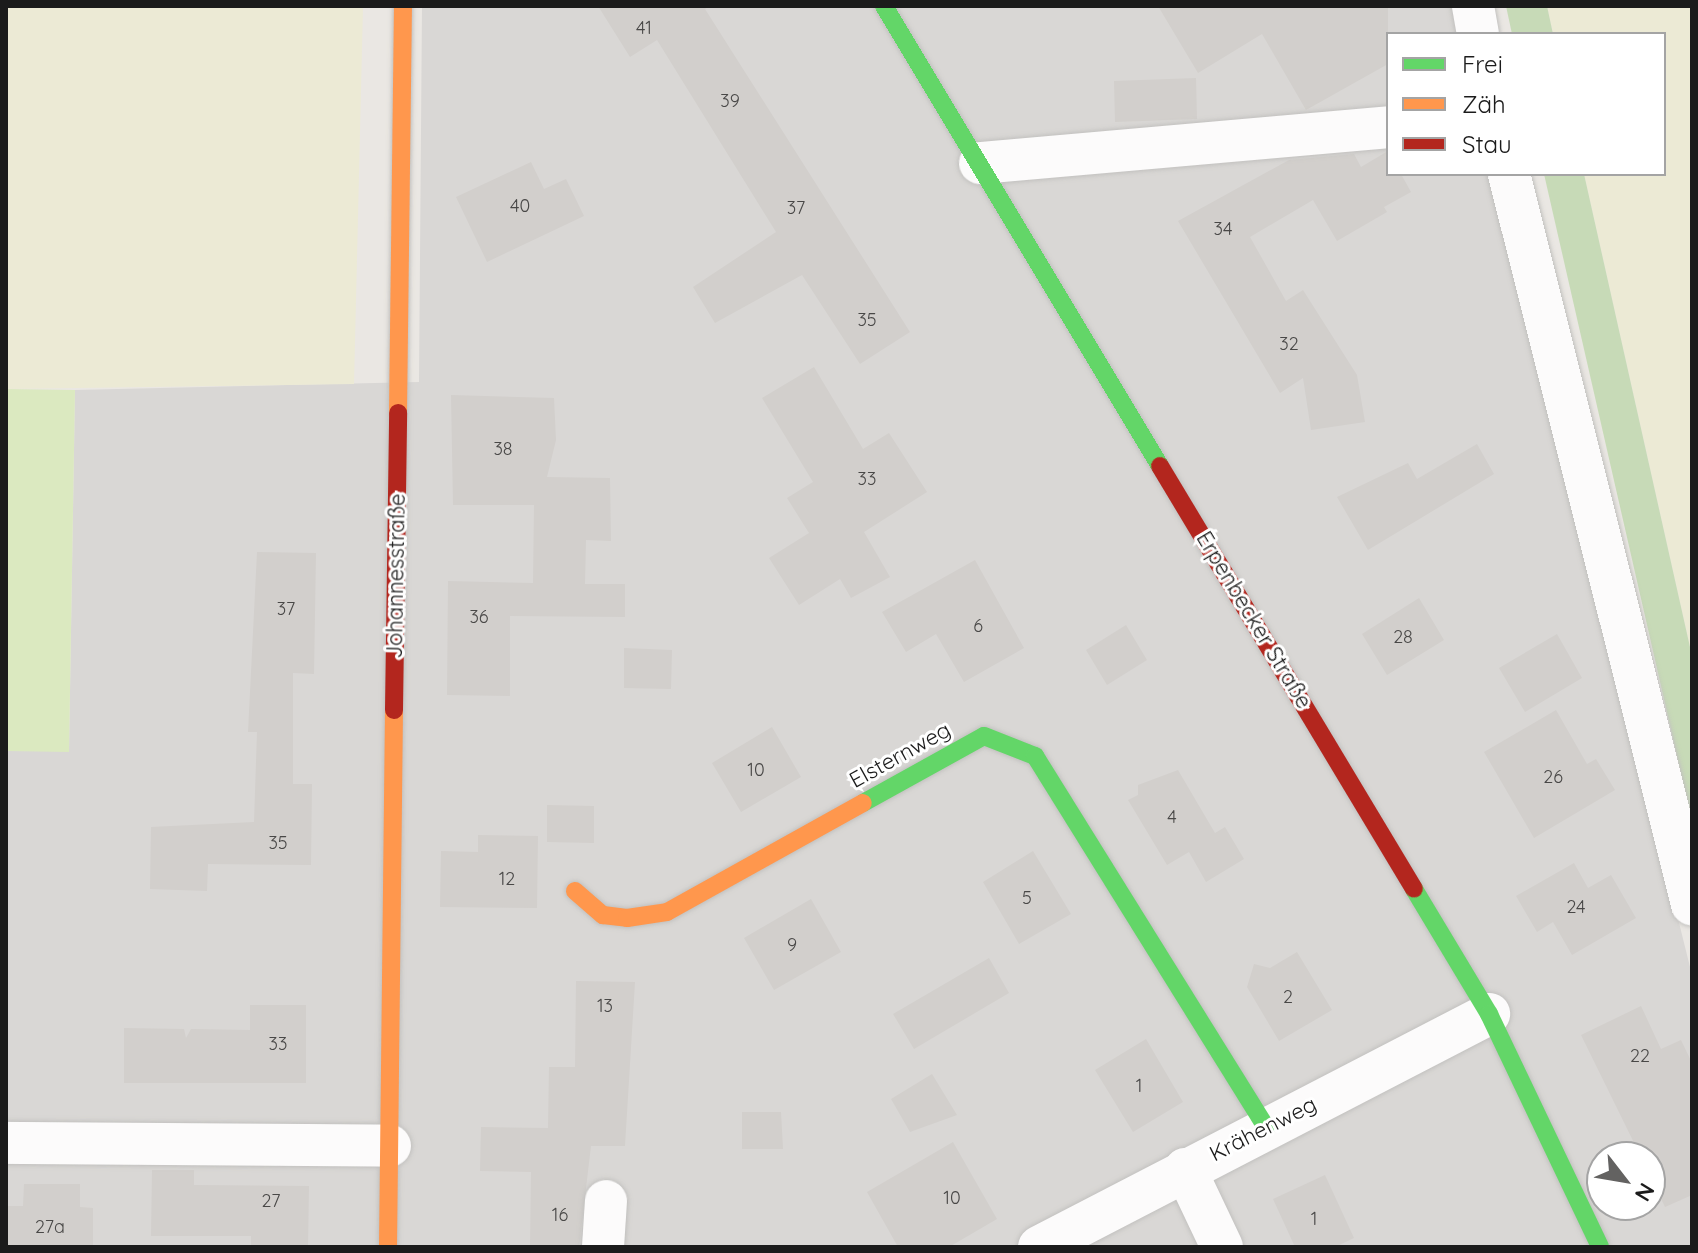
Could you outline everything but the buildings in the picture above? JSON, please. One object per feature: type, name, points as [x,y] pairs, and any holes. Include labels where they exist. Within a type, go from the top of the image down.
[{"type":"street","name":"Johannesstraße","points":[[388,1247],[403,6]]},
{"type":"street","name":"Erpenbecker Straße","points":[[884,6],[1489,1014],[1600,1247]]},
{"type":"street","points":[[1473,6],[1478,32]]},
{"type":"street","points":[[980,163],[1386,127]]},
{"type":"street","points":[[1510,176],[1692,904]]},
{"type":"street","name":"Elsternweg","points":[[575,891],[585,905],[603,915],[627,918],[667,912],[984,736],[1035,756],[1266,1127]]},
{"type":"street","name":"Krähenweg","points":[[1039,1247],[1489,1014]]},
{"type":"street","points":[[6,1143],[390,1146]]},
{"type":"street","points":[[1185,1169],[1222,1247]]},
{"type":"street","points":[[603,1247],[606,1201]]},
{"type":"shaded area","points":[[6,6],[363,6],[354,384],[6,389]]},
{"type":"shaded area","points":[[422,6],[1457,6],[1463,32],[1386,32],[1386,176],[1493,176],[1692,975],[1692,1247],[6,1247],[6,751],[69,751],[75,390],[419,382]]},
{"type":"shaded area","points":[[1547,6],[1692,6],[1692,656],[1584,176],[1666,176],[1666,32],[1553,32]]},
{"type":"green space","points":[[1506,6],[1547,6],[1553,32],[1512,32]]},
{"type":"green space","points":[[1544,176],[1584,176],[1692,656],[1692,822]]},
{"type":"green space","points":[[6,389],[75,390],[69,752],[6,751]]},
{"type":"traffic: fast","points":[[884,6],[1160,466]]},
{"type":"traffic: fast","points":[[863,803],[984,736],[1035,756],[1266,1127]]},
{"type":"traffic: fast","points":[[1414,889],[1489,1014],[1600,1247]]},
{"type":"traffic: slow","points":[[398,413],[403,6]]},
{"type":"traffic: slow","points":[[388,1247],[394,710]]},
{"type":"traffic: slow","points":[[575,891],[603,915],[627,918],[667,912],[863,803]]},
{"type":"traffic: jam","points":[[394,710],[398,413]]},
{"type":"traffic: jam","points":[[1160,466],[1414,889]]}]
